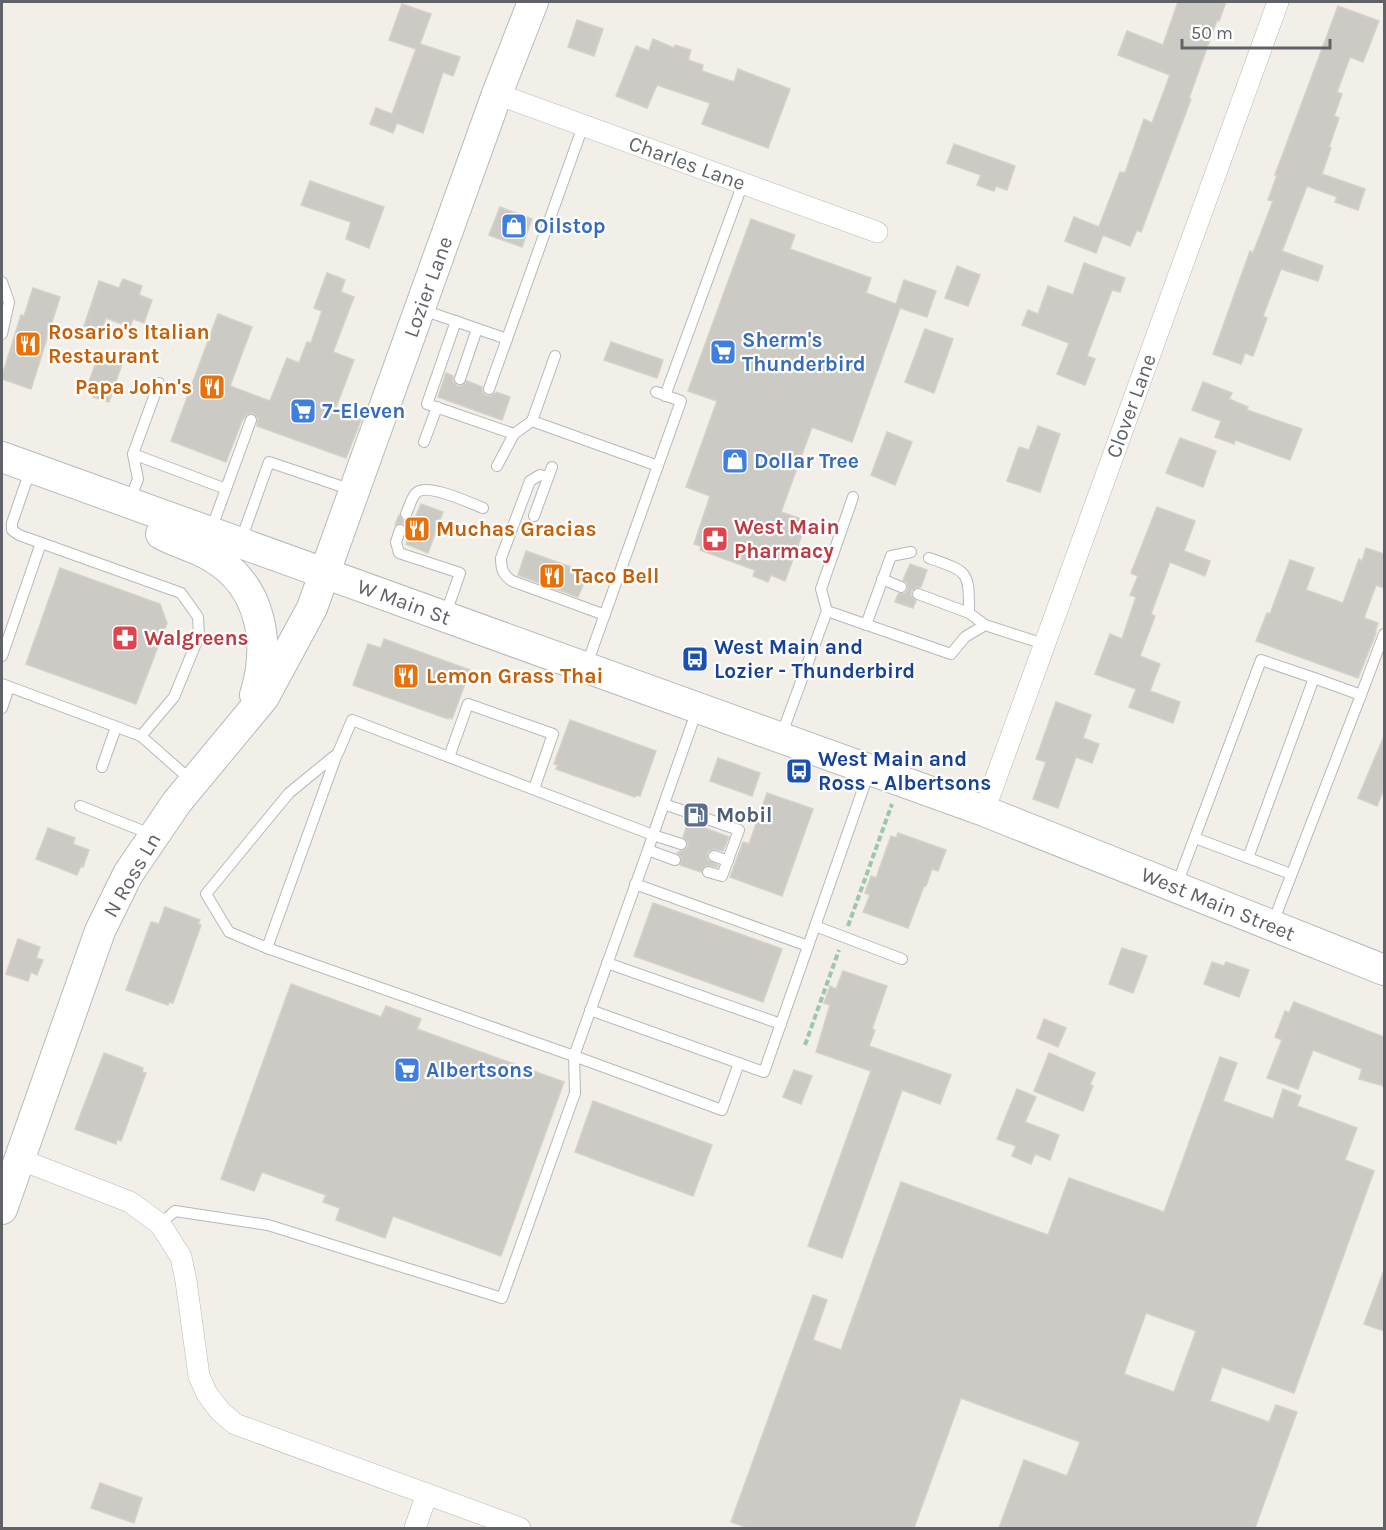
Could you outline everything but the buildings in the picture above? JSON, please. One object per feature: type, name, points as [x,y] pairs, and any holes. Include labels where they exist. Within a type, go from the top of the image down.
[{"type":"main road","name":"Lozier Lane","points":[[326,574],[496,94],[533,2]]},
{"type":"main road","name":"W Main St","points":[[2,458],[794,741]]},
{"type":"main road","points":[[91,490],[171,540],[211,556],[237,577],[248,593],[261,626],[264,649],[261,676],[245,720]]},
{"type":"main road","name":"N Ross Ln","points":[[2,1209],[100,931],[128,874],[153,835],[193,782],[264,697],[312,608],[326,574]]},
{"type":"main road","points":[[794,741],[984,810]]},
{"type":"main road","name":"West Main Street","points":[[984,810],[1384,970]]},
{"type":"street","name":"Clover Lane","points":[[984,810],[1278,2]]},
{"type":"street","name":"Charles Lane","points":[[496,94],[877,232]]},
{"type":"street","points":[[19,1159],[130,1202],[160,1224],[181,1257],[199,1376],[207,1394],[220,1411],[235,1424],[520,1528]]},
{"type":"street","points":[[415,1528],[427,1494]]},
{"type":"lane","points":[[489,389],[583,126]]},
{"type":"lane","points":[[586,667],[681,401],[660,394],[743,183]]},
{"type":"lane","points":[[2,282],[5,301],[2,334]]},
{"type":"lane","points":[[420,309],[507,339]]},
{"type":"lane","points":[[456,321],[427,404],[450,407],[480,417],[514,434]]},
{"type":"lane","points":[[460,379],[477,329]]},
{"type":"lane","points":[[497,466],[514,434],[532,421],[555,356]]},
{"type":"lane","points":[[129,503],[138,479],[133,454],[159,383]]},
{"type":"lane","points":[[424,442],[437,407]]},
{"type":"lane","points":[[210,533],[251,420]]},
{"type":"lane","points":[[532,421],[658,466]]},
{"type":"lane","points":[[133,454],[226,489]]},
{"type":"lane","points":[[240,543],[269,462],[355,491]]},
{"type":"lane","points":[[31,468],[12,523],[12,530],[19,535],[182,593],[198,617],[199,636],[174,697],[141,736]]},
{"type":"lane","points":[[534,516],[550,472],[530,482],[501,558],[502,572],[505,577],[605,615]]},
{"type":"lane","points":[[406,514],[416,493],[422,489],[434,490],[483,508]]},
{"type":"lane","points":[[794,741],[827,611],[821,589],[853,497]]},
{"type":"lane","points":[[400,530],[396,542],[399,553],[460,573],[445,616]]},
{"type":"lane","points":[[2,656],[41,543]]},
{"type":"lane","points":[[866,625],[891,556],[911,552]]},
{"type":"lane","points":[[929,558],[958,568],[969,582],[969,613]]},
{"type":"lane","points":[[882,579],[901,587]]},
{"type":"lane","points":[[918,594],[969,613],[985,625],[1044,644]]},
{"type":"lane","points":[[827,611],[951,654],[965,637],[985,625]]},
{"type":"lane","points":[[1272,925],[1384,634]]},
{"type":"lane","points":[[1176,887],[1262,660],[1361,695]]},
{"type":"lane","points":[[1248,858],[1314,678]]},
{"type":"lane","points":[[2,708],[5,686],[141,736],[193,782]]},
{"type":"lane","points":[[449,757],[468,704],[553,734],[534,789]]},
{"type":"lane","points":[[160,1224],[175,1212],[268,1225],[502,1298],[575,1093],[574,1056],[698,706]]},
{"type":"lane","points":[[267,948],[352,720],[681,844]]},
{"type":"lane","points":[[102,767],[116,727]]},
{"type":"lane","points":[[338,753],[289,794],[206,894],[229,932],[267,948],[722,1110],[739,1063]]},
{"type":"lane","points":[[590,1011],[764,1072],[870,769]]},
{"type":"lane","points":[[664,804],[739,830],[722,876],[708,872]]},
{"type":"lane","points":[[80,806],[153,835]]},
{"type":"lane","points":[[1195,838],[1291,874]]},
{"type":"lane","points":[[648,850],[675,860]]},
{"type":"lane","points":[[714,856],[728,861]]},
{"type":"lane","points":[[635,884],[808,946]]},
{"type":"lane","points":[[815,926],[902,959]]},
{"type":"lane","points":[[607,963],[781,1024]]},
{"type":"place","name":"Oilstop","points":[[514,226]]},
{"type":"place","name":"Rosario's Italian Restaurant","points":[[28,344]]},
{"type":"place","name":"Sherm's Thunderbird","points":[[723,352]]},
{"type":"place","name":"Papa John's","points":[[212,387]]},
{"type":"place","name":"7-Eleven","points":[[303,411]]},
{"type":"place","name":"Dollar Tree","points":[[735,461]]},
{"type":"place","name":"Muchas Gracias","points":[[417,529]]},
{"type":"place","name":"West Main Pharmacy","points":[[715,539]]},
{"type":"place","name":"Taco Bell","points":[[552,576]]},
{"type":"place","name":"Walgreens","points":[[125,638]]},
{"type":"place","name":"West Main and Lozier - Thunderbird","points":[[695,659]]},
{"type":"place","name":"Lemon Grass Thai","points":[[406,676]]},
{"type":"place","name":"West Main and Ross - Albertsons","points":[[799,771]]},
{"type":"place","name":"Mobil","points":[[696,815]]},
{"type":"place","name":"Albertsons","points":[[407,1070]]}]
